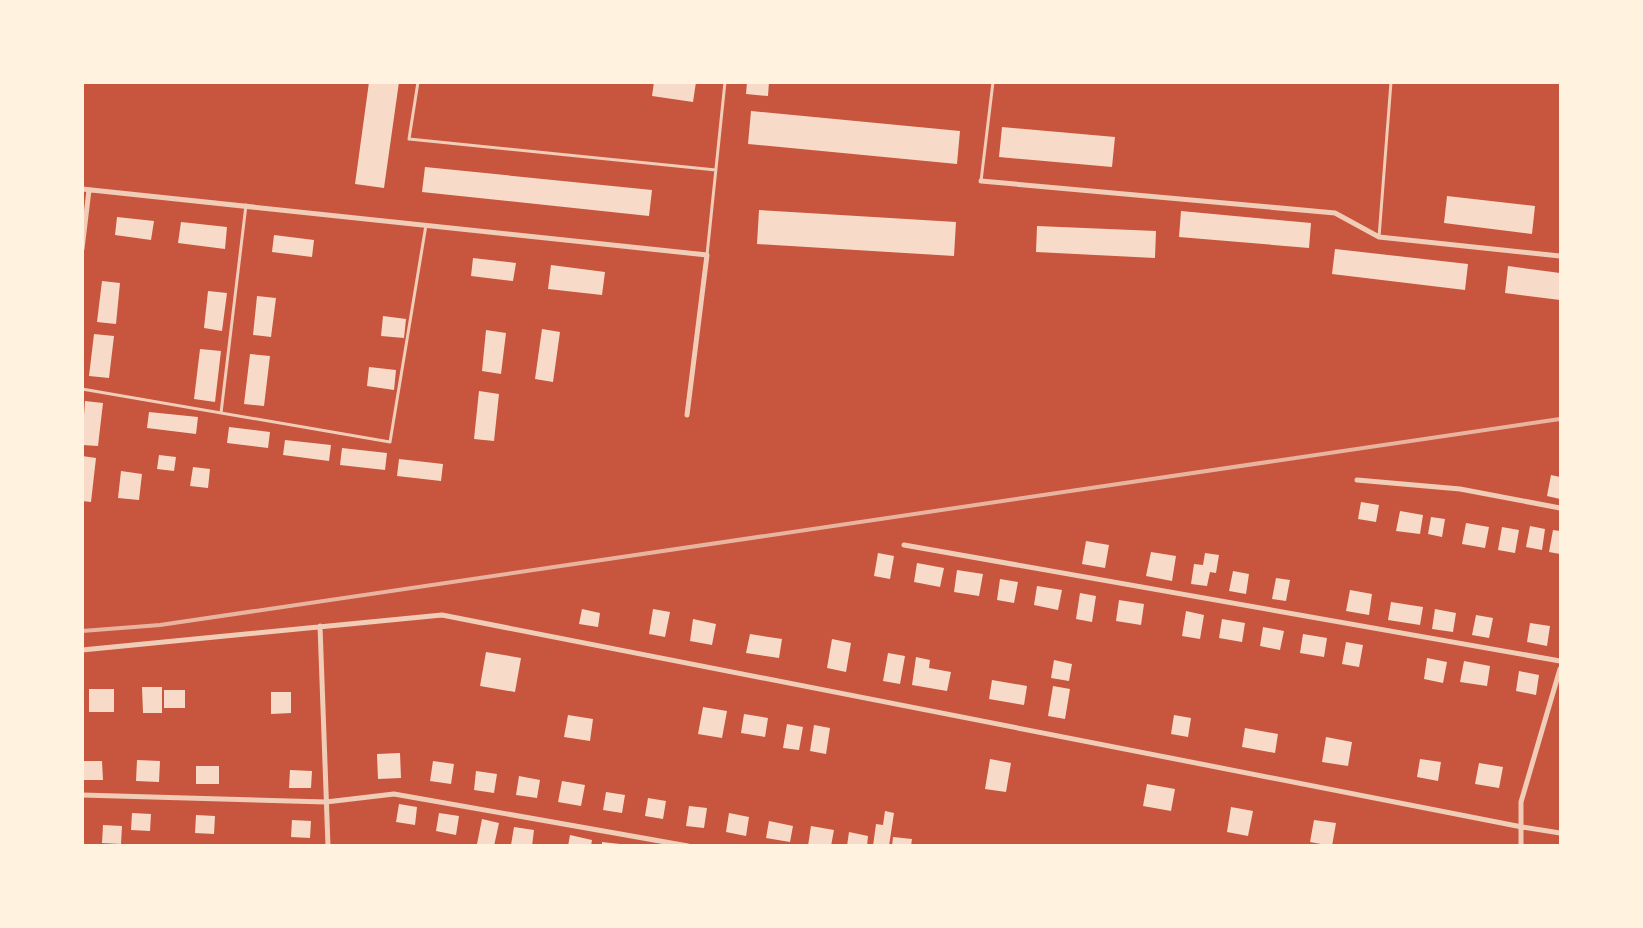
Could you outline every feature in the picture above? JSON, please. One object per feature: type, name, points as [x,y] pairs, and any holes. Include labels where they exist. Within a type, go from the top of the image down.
[{"type":"street","points":[[981,181],[1335,213],[1379,237],[1560,256]]},
{"type":"street","points":[[82,189],[707,255],[687,415]]},
{"type":"street","points":[[82,249],[89,190]]},
{"type":"street","points":[[1357,480],[1460,488],[1560,508]]},
{"type":"street","points":[[904,545],[1560,661]]},
{"type":"street","points":[[82,650],[442,615],[1560,833]]},
{"type":"street","points":[[320,626],[328,846]]},
{"type":"street","points":[[1521,846],[1521,802],[1560,668]]},
{"type":"street","points":[[82,795],[326,802],[394,794],[688,846]]},
{"type":"lane","points":[[418,82],[409,139],[716,170]]},
{"type":"lane","points":[[707,255],[725,82]]},
{"type":"lane","points":[[981,181],[993,82]]},
{"type":"lane","points":[[1379,237],[1392,82]]},
{"type":"lane","points":[[222,413],[246,205]]},
{"type":"lane","points":[[82,389],[390,442],[426,225]]},
{"type":"building","points":[[369,82],[399,82],[384,188],[355,184]]},
{"type":"building","points":[[654,82],[696,82],[693,102],[652,96]]},
{"type":"building","points":[[747,82],[769,82],[768,96],[746,94]]},
{"type":"building","points":[[751,111],[960,131],[957,164],[748,144]]},
{"type":"building","points":[[1002,127],[1115,137],[1112,167],[999,157]]},
{"type":"building","points":[[425,167],[652,190],[649,216],[422,192]]},
{"type":"building","points":[[1447,196],[1535,206],[1532,234],[1444,223]]},
{"type":"building","points":[[759,210],[956,222],[954,256],[757,244]]},
{"type":"building","points":[[1181,211],[1311,223],[1309,248],[1179,237]]},
{"type":"building","points":[[117,217],[154,221],[151,240],[115,235]]},
{"type":"building","points":[[181,222],[227,227],[225,249],[178,243]]},
{"type":"building","points":[[1037,226],[1156,231],[1155,258],[1036,252]]},
{"type":"building","points":[[274,235],[314,240],[312,257],[272,252]]},
{"type":"building","points":[[1335,249],[1468,264],[1465,290],[1332,274]]},
{"type":"building","points":[[473,258],[516,263],[513,281],[471,276]]},
{"type":"building","points":[[551,265],[605,272],[602,295],[548,289]]},
{"type":"building","points":[[1508,266],[1560,273],[1560,300],[1505,293]]},
{"type":"building","points":[[102,281],[120,283],[116,324],[97,322]]},
{"type":"building","points":[[208,291],[227,293],[222,331],[204,328]]},
{"type":"building","points":[[257,296],[276,298],[271,337],[253,335]]},
{"type":"building","points":[[383,316],[406,319],[404,338],[381,336]]},
{"type":"building","points":[[542,329],[560,332],[553,382],[535,379]]},
{"type":"building","points":[[486,330],[506,333],[501,374],[482,371]]},
{"type":"building","points":[[94,334],[114,336],[109,378],[89,376]]},
{"type":"building","points":[[200,349],[221,351],[215,402],[194,399]]},
{"type":"building","points":[[250,354],[270,356],[264,406],[244,404]]},
{"type":"building","points":[[369,367],[396,370],[394,390],[367,386]]},
{"type":"building","points":[[479,391],[499,394],[494,441],[474,439]]},
{"type":"building","points":[[85,401],[103,403],[98,446],[82,445]]},
{"type":"building","points":[[149,412],[198,417],[196,434],[147,428]]},
{"type":"building","points":[[229,427],[270,432],[268,448],[227,443]]},
{"type":"building","points":[[285,440],[331,445],[329,461],[283,455]]},
{"type":"building","points":[[342,448],[387,453],[385,470],[340,465]]},
{"type":"building","points":[[159,455],[176,457],[174,471],[157,469]]},
{"type":"building","points":[[82,456],[96,458],[91,502],[82,501]]},
{"type":"building","points":[[399,459],[443,464],[441,481],[397,476]]},
{"type":"building","points":[[193,467],[210,469],[208,488],[190,486]]},
{"type":"building","points":[[121,471],[142,474],[139,500],[118,498]]},
{"type":"building","points":[[1551,475],[1560,477],[1560,499],[1547,496]]},
{"type":"building","points":[[1361,502],[1379,505],[1376,522],[1358,519]]},
{"type":"building","points":[[1400,511],[1423,515],[1420,534],[1396,531]]},
{"type":"building","points":[[1431,517],[1445,519],[1442,537],[1428,534]]},
{"type":"building","points":[[1466,523],[1489,527],[1485,548],[1462,544]]},
{"type":"building","points":[[1530,526],[1545,529],[1542,550],[1526,547]]},
{"type":"building","points":[[1502,527],[1519,530],[1515,553],[1498,550]]},
{"type":"building","points":[[1553,530],[1560,531],[1560,554],[1549,552]]},
{"type":"building","points":[[1086,541],[1109,545],[1105,568],[1082,564]]},
{"type":"building","points":[[1151,552],[1176,556],[1172,581],[1146,576]]},
{"type":"building","points":[[878,553],[894,556],[890,579],[874,576]]},
{"type":"building","points":[[1205,553],[1219,555],[1216,573],[1210,572],[1207,586],[1191,584],[1194,564],[1203,565]]},
{"type":"building","points":[[917,563],[944,568],[940,587],[914,582]]},
{"type":"building","points":[[957,570],[983,574],[979,596],[954,592]]},
{"type":"building","points":[[1233,571],[1249,574],[1246,594],[1229,591]]},
{"type":"building","points":[[1276,578],[1290,580],[1286,601],[1272,599]]},
{"type":"building","points":[[1000,579],[1018,582],[1014,603],[997,600]]},
{"type":"building","points":[[1037,586],[1062,590],[1058,610],[1034,605]]},
{"type":"building","points":[[1350,590],[1372,594],[1369,615],[1346,611]]},
{"type":"building","points":[[1080,593],[1096,596],[1092,622],[1076,619]]},
{"type":"building","points":[[1119,600],[1144,604],[1141,625],[1116,621]]},
{"type":"building","points":[[1391,602],[1423,607],[1420,625],[1388,620]]},
{"type":"building","points":[[582,609],[600,613],[598,627],[579,624]]},
{"type":"building","points":[[653,609],[670,612],[665,637],[649,634]]},
{"type":"building","points":[[1435,609],[1456,613],[1453,632],[1432,629]]},
{"type":"building","points":[[1186,611],[1204,615],[1200,639],[1182,636]]},
{"type":"building","points":[[1476,615],[1493,618],[1489,638],[1472,635]]},
{"type":"building","points":[[693,619],[716,624],[712,645],[690,641]]},
{"type":"building","points":[[1222,619],[1245,623],[1242,642],[1219,638]]},
{"type":"building","points":[[1530,623],[1550,626],[1547,646],[1527,642]]},
{"type":"building","points":[[1263,627],[1284,631],[1280,650],[1260,646]]},
{"type":"building","points":[[750,634],[782,639],[779,658],[746,653]]},
{"type":"building","points":[[1303,634],[1327,638],[1324,657],[1300,653]]},
{"type":"building","points":[[832,639],[851,643],[846,672],[827,668]]},
{"type":"building","points":[[1346,642],[1363,645],[1359,667],[1342,664]]},
{"type":"building","points":[[486,652],[521,658],[515,692],[480,686]]},
{"type":"building","points":[[888,653],[905,656],[900,684],[883,681]]},
{"type":"building","points":[[916,657],[930,660],[929,668],[951,672],[947,691],[912,685]]},
{"type":"building","points":[[1427,658],[1447,662],[1443,683],[1424,679]]},
{"type":"building","points":[[1054,660],[1072,664],[1069,681],[1051,678]]},
{"type":"building","points":[[1464,661],[1490,666],[1487,686],[1460,682]]},
{"type":"building","points":[[1519,671],[1539,675],[1536,695],[1516,691]]},
{"type":"building","points":[[992,680],[1027,686],[1024,705],[989,699]]},
{"type":"building","points":[[1053,686],[1070,689],[1065,719],[1048,716]]},
{"type":"building","points":[[142,687],[162,687],[162,713],[143,713]]},
{"type":"building","points":[[89,689],[114,689],[114,712],[89,712]]},
{"type":"building","points":[[164,690],[185,690],[185,708],[164,708]]},
{"type":"building","points":[[271,692],[291,692],[291,713],[271,714]]},
{"type":"building","points":[[703,707],[727,711],[722,738],[698,734]]},
{"type":"building","points":[[744,714],[768,718],[765,737],[741,733]]},
{"type":"building","points":[[568,715],[593,719],[590,741],[564,737]]},
{"type":"building","points":[[1174,715],[1191,718],[1188,737],[1171,734]]},
{"type":"building","points":[[787,724],[803,727],[799,750],[783,748]]},
{"type":"building","points":[[814,725],[830,728],[826,754],[810,751]]},
{"type":"building","points":[[1245,728],[1278,734],[1275,753],[1242,747]]},
{"type":"building","points":[[1326,737],[1352,742],[1348,766],[1322,762]]},
{"type":"building","points":[[400,753],[401,778],[378,779],[377,754]]},
{"type":"building","points":[[990,759],[1011,763],[1006,792],[985,789]]},
{"type":"building","points":[[1420,759],[1441,762],[1438,781],[1417,777]]},
{"type":"building","points":[[137,760],[160,761],[159,782],[136,781]]},
{"type":"building","points":[[82,761],[102,761],[103,780],[82,780]]},
{"type":"building","points":[[433,761],[454,764],[451,784],[430,781]]},
{"type":"building","points":[[1479,763],[1503,767],[1499,788],[1475,784]]},
{"type":"building","points":[[196,766],[219,766],[219,784],[196,784]]},
{"type":"building","points":[[290,770],[312,771],[311,788],[289,788]]},
{"type":"building","points":[[476,771],[497,774],[494,793],[474,790]]},
{"type":"building","points":[[519,776],[540,780],[537,798],[516,795]]},
{"type":"building","points":[[562,781],[585,785],[581,806],[558,802]]},
{"type":"building","points":[[1147,784],[1175,789],[1171,811],[1143,806]]},
{"type":"building","points":[[606,792],[625,795],[622,813],[603,810]]},
{"type":"building","points":[[648,798],[666,801],[663,819],[645,816]]},
{"type":"building","points":[[399,804],[417,807],[415,825],[396,822]]},
{"type":"building","points":[[689,806],[707,808],[704,828],[686,826]]},
{"type":"building","points":[[1231,807],[1253,811],[1248,836],[1227,832]]},
{"type":"building","points":[[885,811],[894,813],[889,846],[873,846],[876,824],[883,825]]},
{"type":"building","points":[[132,813],[151,814],[150,831],[131,830]]},
{"type":"building","points":[[439,813],[459,816],[456,835],[436,831]]},
{"type":"building","points":[[729,813],[749,817],[746,836],[726,832]]},
{"type":"building","points":[[196,815],[215,816],[214,834],[195,833]]},
{"type":"building","points":[[482,819],[499,823],[494,846],[477,844]]},
{"type":"building","points":[[292,820],[311,821],[310,838],[291,837]]},
{"type":"building","points":[[1314,820],[1336,823],[1332,846],[1310,842]]},
{"type":"building","points":[[769,821],[793,826],[790,842],[766,838]]},
{"type":"building","points":[[103,825],[122,826],[121,844],[102,843]]},
{"type":"building","points":[[811,826],[834,830],[831,846],[808,846]]},
{"type":"building","points":[[514,827],[534,830],[532,846],[511,845]]},
{"type":"building","points":[[849,832],[868,836],[867,846],[847,846]]},
{"type":"building","points":[[570,835],[592,840],[591,846],[568,846]]},
{"type":"building","points":[[893,837],[912,839],[911,846],[892,846]]},
{"type":"building","points":[[602,842],[620,844],[620,846],[602,846]]},
{"type":"railway","points":[[82,631],[160,625],[1560,419]]}]
